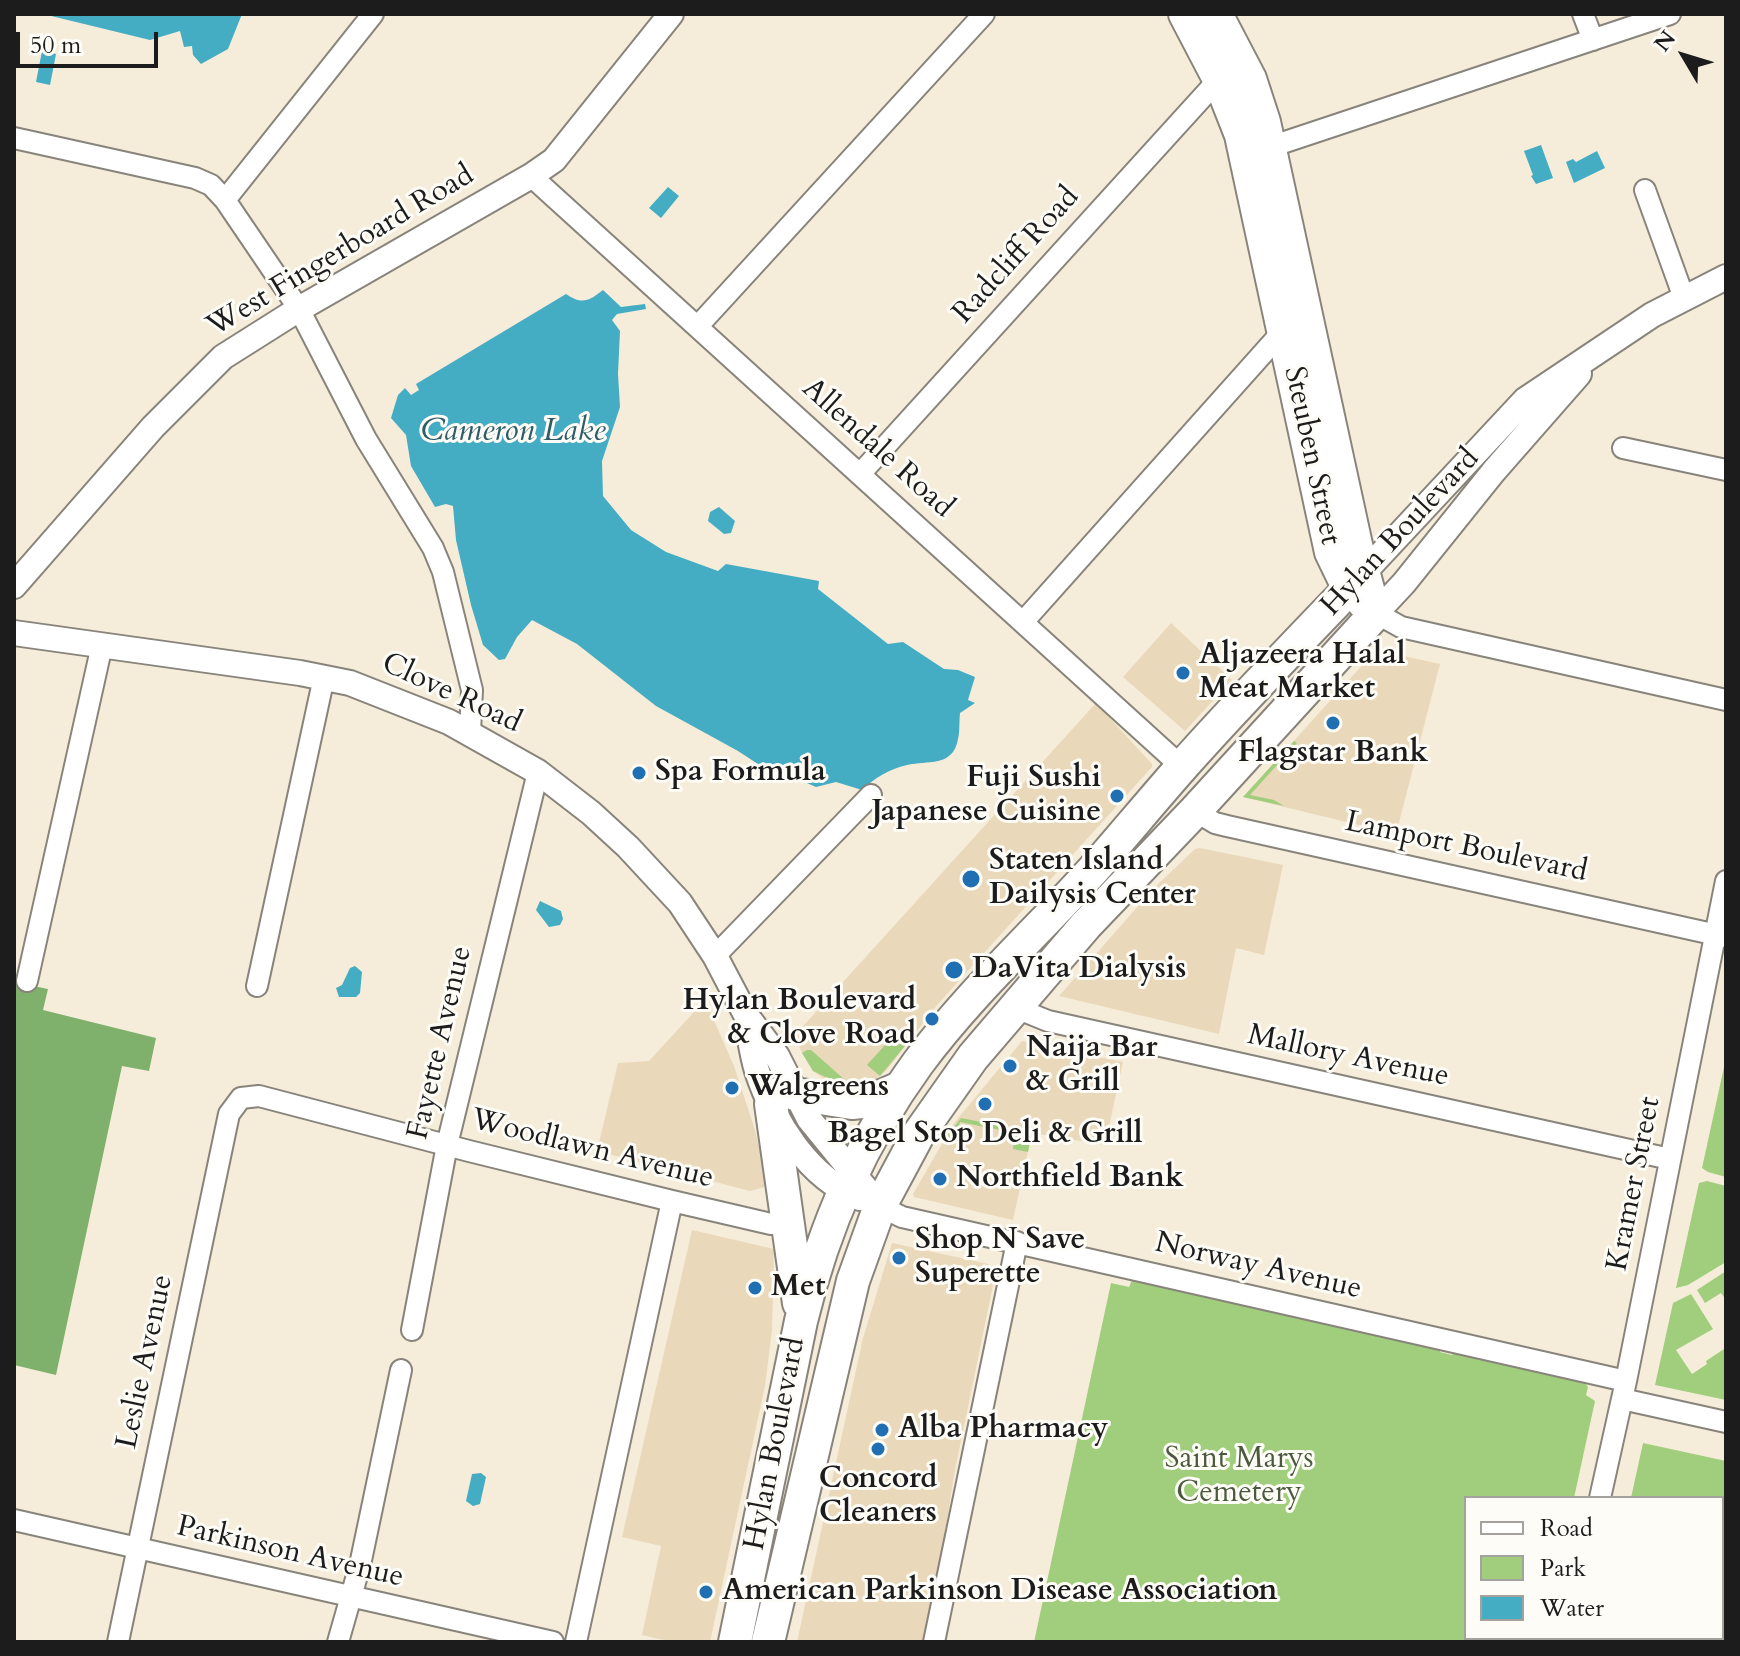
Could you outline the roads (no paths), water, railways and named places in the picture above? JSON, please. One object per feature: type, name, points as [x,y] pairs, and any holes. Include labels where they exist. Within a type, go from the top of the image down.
[{"type":"main road","name":"Steuben Street","points":[[1185,14],[1234,115],[1247,158],[1331,552],[1340,573],[1357,581]]},
{"type":"main road","name":"Steuben Street","points":[[1216,14],[1250,79],[1270,147],[1357,581],[1376,613]]},
{"type":"main road","name":"Hylan Boulevard","points":[[735,1642],[801,1321],[820,1255],[848,1183],[900,1088],[961,1012],[1182,767],[1357,581]]},
{"type":"main road","name":"Hylan Boulevard","points":[[768,1642],[843,1315],[880,1206],[932,1113],[973,1057],[1086,925],[1376,613]]},
{"type":"main road","points":[[801,1321],[790,1224],[783,1099],[852,1103],[870,1101],[900,1088]]},
{"type":"street","points":[[225,200],[373,14]]},
{"type":"street","name":"West Fingerboard Road","points":[[14,586],[153,427],[207,371],[240,345],[299,309],[531,176],[560,153],[671,14]]},
{"type":"street","points":[[697,327],[984,14]]},
{"type":"street","points":[[1583,14],[1593,40]]},
{"type":"street","points":[[1270,147],[1670,14]]},
{"type":"street","name":"Radcliff Road","points":[[860,474],[1219,79]]},
{"type":"street","points":[[14,138],[195,178],[211,185],[225,200],[299,309],[366,439],[433,548],[443,572],[472,690],[470,732]]},
{"type":"street","name":"Allendale Road","points":[[531,176],[1182,767]]},
{"type":"street","points":[[1645,190],[1684,298]]},
{"type":"street","name":"Hylan Boulevard","points":[[1357,581],[1525,400],[1684,298],[1726,277]]},
{"type":"street","points":[[1023,622],[1283,331]]},
{"type":"street","name":"Hylan Boulevard","points":[[1376,613],[1518,443],[1602,349]]},
{"type":"street","points":[[1623,448],[1726,470]]},
{"type":"street","points":[[1376,613],[1401,627],[1726,700]]},
{"type":"street","name":"Clove Road","points":[[14,633],[324,677],[382,694],[470,732],[538,772],[591,813],[646,865],[680,903],[715,956],[746,1015],[756,1068],[783,1099],[790,1137],[827,1181],[848,1183],[880,1206]]},
{"type":"street","points":[[27,981],[102,645]]},
{"type":"street","points":[[257,986],[324,677]]},
{"type":"street","name":"Fayette Avenue","points":[[412,1330],[447,1145],[538,772]]},
{"type":"street","points":[[715,956],[871,795]]},
{"type":"street","name":"Lamport Boulevard","points":[[1195,811],[1227,826],[1721,936]]},
{"type":"street","name":"Kramer Street","points":[[1600,1496],[1670,1159],[1721,936],[1726,881]]},
{"type":"street","name":"Mallory Avenue","points":[[1016,1008],[1048,1021],[1670,1159]]},
{"type":"street","name":"Woodlawn Avenue","points":[[241,1098],[259,1096],[672,1201],[771,1224],[790,1224]]},
{"type":"street","name":"Leslie Avenue","points":[[118,1642],[229,1114],[241,1098]]},
{"type":"street","points":[[576,1642],[672,1201]]},
{"type":"street","name":"Norway Avenue","points":[[880,1206],[902,1217],[1017,1242],[1624,1390],[1726,1422]]},
{"type":"street","points":[[934,1642],[1017,1242]]},
{"type":"street","points":[[338,1642],[360,1565],[401,1370]]},
{"type":"street","name":"Parkinson Avenue","points":[[14,1520],[553,1642]]},
{"type":"water","points":[[43,14],[242,14],[228,49],[201,64],[193,55],[192,46],[184,47],[180,31],[150,40]]},
{"type":"water","points":[[42,51],[56,54],[50,85],[36,82]]},
{"type":"water","points":[[1541,145],[1553,178],[1536,184],[1524,151]]},
{"type":"water","points":[[1597,151],[1605,168],[1574,183],[1566,162],[1573,159],[1576,162]]},
{"type":"water","points":[[668,187],[679,196],[661,218],[649,208]]},
{"type":"water","name":"Cameron Lake","points":[[603,290],[621,307],[645,304],[646,309],[617,314],[612,320],[620,331],[620,407],[602,461],[603,496],[631,530],[666,552],[718,571],[726,564],[819,581],[818,589],[888,644],[903,642],[944,669],[958,670],[975,677],[968,700],[975,703],[960,713],[958,739],[951,755],[938,761],[894,769],[862,790],[836,782],[816,787],[800,780],[778,777],[656,706],[577,644],[532,620],[517,637],[505,659],[499,660],[483,645],[456,540],[453,506],[435,507],[411,466],[406,435],[391,418],[398,395],[405,388],[411,395],[419,390],[416,384],[566,294],[577,300],[585,300]]},
{"type":"water","points":[[719,507],[735,521],[731,533],[724,534],[708,521],[710,512]]},
{"type":"water","points":[[540,901],[561,911],[563,919],[560,925],[549,927],[536,910]]},
{"type":"water","points":[[355,966],[362,972],[360,993],[356,997],[339,997],[336,988],[342,985],[350,968]]},
{"type":"water","points":[[481,1473],[486,1477],[480,1504],[473,1506],[466,1501],[472,1474]]},
{"type":"place","name":"Aljazeera Halal Meat Market","points":[[1183,673]]},
{"type":"place","name":"Flagstar Bank","points":[[1333,723]]},
{"type":"place","name":"Spa Formula","points":[[639,773]]},
{"type":"place","name":"Fuji Sushi Japanese Cuisine","points":[[1117,796]]},
{"type":"place","name":"Staten Island Dailysis Center","points":[[971,879]]},
{"type":"place","name":"DaVita Dialysis","points":[[954,970]]},
{"type":"place","name":"Hylan Boulevard & Clove Road","points":[[932,1019]]},
{"type":"place","name":"Naija Bar & Grill","points":[[1010,1066]]},
{"type":"place","name":"Walgreens","points":[[732,1088]]},
{"type":"place","name":"Bagel Stop Deli & Grill","points":[[985,1104]]},
{"type":"place","name":"Northfield Bank","points":[[940,1179]]},
{"type":"place","name":"Shop N Save Superette","points":[[899,1258]]},
{"type":"place","name":"Met","points":[[755,1288]]},
{"type":"place","name":"Alba Pharmacy","points":[[882,1430]]},
{"type":"place","name":"Concord Cleaners","points":[[878,1449]]},
{"type":"place","name":"American Parkinson Disease Association","points":[[706,1592]]},
{"type":"park label","name":"Saint Marys Cemetery","points":[[1239,1477]]}]
